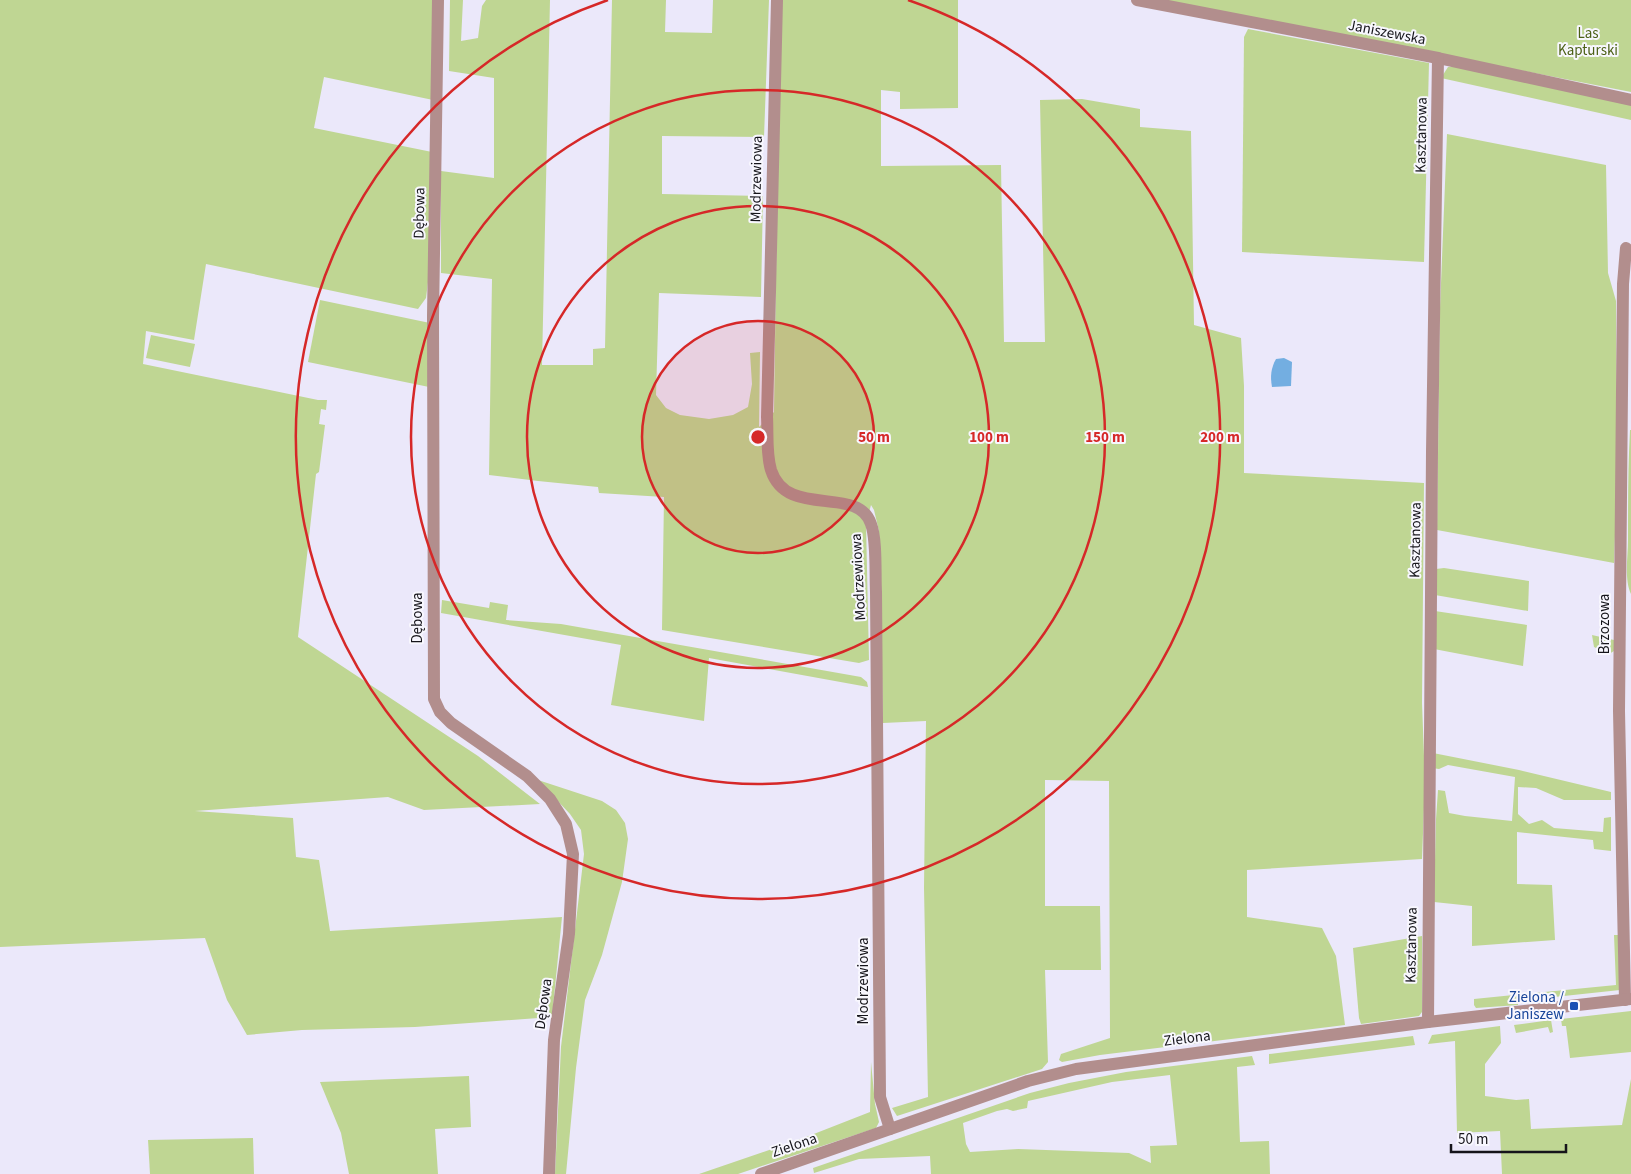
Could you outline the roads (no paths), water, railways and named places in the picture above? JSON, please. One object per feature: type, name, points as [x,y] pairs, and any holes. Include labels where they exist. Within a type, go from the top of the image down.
[{"type":"street","name":"Dębowa","points":[[438,0],[433,316],[434,699],[440,712],[451,723],[526,776],[550,799],[566,824],[573,854],[572,884],[569,934],[554,1040],[549,1174]]},
{"type":"street","name":"Modrzewiowa","points":[[776,0],[768,449],[771,470],[782,489],[793,495],[810,500],[855,506],[865,512],[872,524],[876,592],[880,1097],[890,1129]]},
{"type":"street","name":"Janiszewska","points":[[1136,0],[1438,58],[1631,100]]},
{"type":"street","name":"Kasztanowa","points":[[1428,1022],[1432,444],[1438,58]]},
{"type":"street","name":"Brzozowa","points":[[1626,248],[1623,284],[1619,711],[1628,999]]},
{"type":"street","name":"Zielona","points":[[761,1174],[1028,1080],[1076,1069],[1428,1022],[1628,999]]},
{"type":"water","points":[[1284,358],[1292,362],[1291,386],[1272,387],[1271,372],[1274,362],[1276,359]]},
{"type":"place","name":"Zielona / Janiszew","points":[[1574,1006]]},
{"type":"park label","name":"Las Kapturski","points":[[1588,42]]}]
